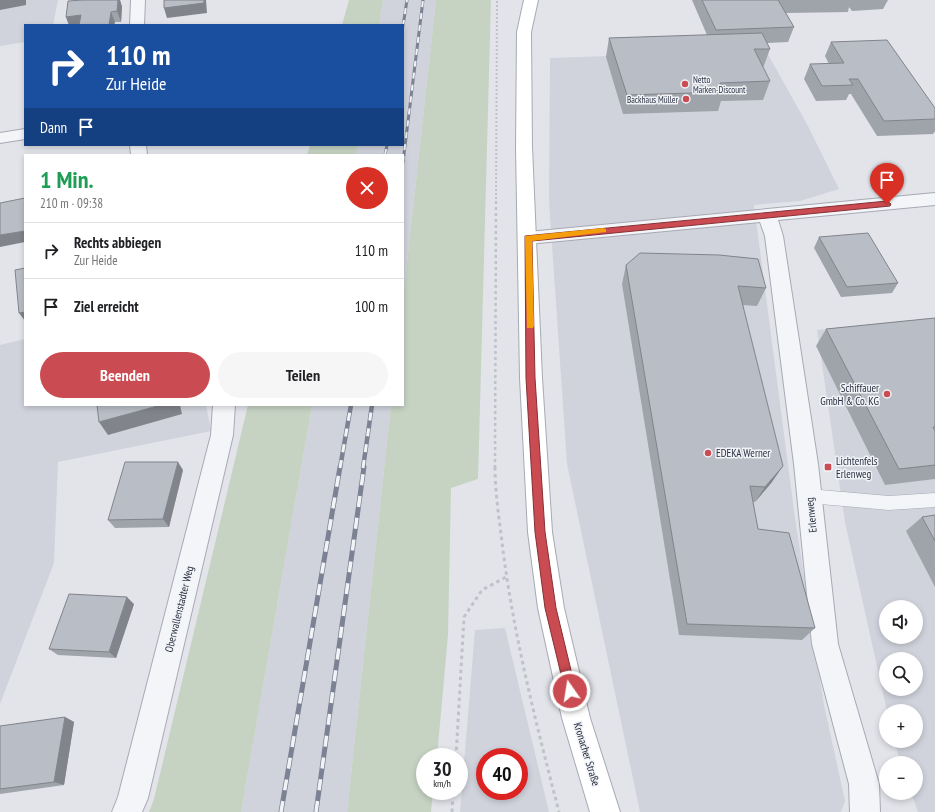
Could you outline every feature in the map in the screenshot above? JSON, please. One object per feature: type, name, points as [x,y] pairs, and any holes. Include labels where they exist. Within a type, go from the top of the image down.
[{"type":"street","points":[[137,24],[138,0]]},
{"type":"street","name":"Kronacher Straße","points":[[531,0],[524,32],[524,147],[528,238],[531,378],[540,532],[551,608],[576,718],[605,812]]},
{"type":"street","points":[[0,138],[24,134]]},
{"type":"street","points":[[528,238],[935,199]]},
{"type":"street","name":"Erlenweg","points":[[767,215],[774,236],[806,464],[825,644],[864,784],[865,812]]},
{"type":"street","name":"Oberwallenstadter Weg","points":[[127,812],[134,798],[220,442],[224,406]]},
{"type":"lane","points":[[809,496],[889,503],[935,500]]},
{"type":"path","points":[[497,0],[495,484],[506,577],[528,686],[559,812]]},
{"type":"path","points":[[457,748],[464,617],[482,590],[506,577]]},
{"type":"path","points":[[452,812],[453,800]]},
{"type":"shaded area","points":[[0,0],[58,0],[53,24],[24,24],[24,42],[0,46]]},
{"type":"shaded area","points":[[383,0],[436,0],[404,290],[404,154],[356,154],[358,146],[404,146],[404,24],[379,24]]},
{"type":"shaded area","points":[[765,49],[808,126],[839,189],[800,201],[754,205],[795,518],[824,705],[845,801],[841,812],[640,812],[567,464],[549,201],[550,58]]},
{"type":"shaded area","points":[[935,318],[935,812],[918,812],[914,800],[923,800],[923,756],[899,756],[896,748],[923,748],[923,704],[885,704],[884,696],[923,696],[923,652],[879,652],[879,675],[845,522],[817,330]]},
{"type":"shaded area","points":[[24,339],[24,406],[206,406],[211,431],[58,462],[54,563],[0,704],[0,345]]},
{"type":"shaded area","points":[[312,406],[391,406],[347,812],[241,812]]},
{"type":"shaded area","points":[[505,628],[549,812],[460,812],[461,800],[468,800],[468,748],[465,748],[475,630]]},
{"type":"green space","points":[[349,0],[383,0],[379,24],[342,24]]},
{"type":"green space","points":[[436,0],[491,0],[478,479],[451,488],[448,635],[438,748],[416,748],[416,800],[432,800],[431,812],[347,812],[391,406],[404,406],[404,290]]},
{"type":"green space","points":[[310,146],[358,146],[356,154],[307,154]]},
{"type":"green space","points":[[248,406],[312,406],[241,812],[149,812],[154,799]]},
{"type":"building","points":[[118,0],[117,11],[111,12],[109,24],[79,24],[81,15],[66,17],[68,1]]},
{"type":"building","points":[[164,0],[204,0],[204,3],[164,8]]},
{"type":"building","points":[[702,0],[778,0],[794,27],[716,30]]},
{"type":"building","name":"Netto Marken-Discount","points":[[762,33],[770,49],[754,49],[770,81],[720,83],[723,92],[627,95],[609,38]]},
{"type":"building","points":[[887,40],[935,108],[935,119],[884,121],[858,79],[849,79],[853,85],[822,86],[810,64],[844,63],[831,42]]},
{"type":"building","points":[[24,198],[24,231],[0,235],[0,203]]},
{"type":"building","points":[[868,233],[898,283],[847,287],[819,237]]},
{"type":"building","name":"EDEKA Werner","points":[[640,253],[719,255],[758,259],[766,288],[738,286],[783,466],[765,487],[750,486],[758,529],[789,533],[815,628],[687,624],[626,265]]},
{"type":"building","points":[[24,268],[24,312],[19,313],[15,270]]},
{"type":"building","name":"Schiffauer GmbH & Co. KG","points":[[935,318],[935,427],[933,427],[935,431],[935,465],[899,469],[826,329]]},
{"type":"building","points":[[97,406],[157,406],[99,422]]},
{"type":"building","points":[[125,462],[178,462],[163,519],[108,520]]},
{"type":"building","points":[[935,515],[935,541],[922,517]]},
{"type":"building","points":[[69,594],[127,597],[109,652],[49,649]]},
{"type":"building","points":[[65,717],[54,782],[0,789],[0,726]]},
{"type":"railway","points":[[403,24],[407,0]]},
{"type":"railway","points":[[404,154],[423,0]]},
{"type":"railway","points":[[385,154],[387,146]]},
{"type":"railway","points":[[340,468],[351,406]]},
{"type":"railway","points":[[363,468],[372,406]]},
{"type":"railway","points":[[281,812],[340,467]]},
{"type":"railway","points":[[316,812],[364,467]]},
{"type":"slow traffic","points":[[530,326],[528,238],[603,230]]},
{"type":"place","name":"Netto Marken-Discount","points":[[685,84]]},
{"type":"place","name":"Backhaus Müller","points":[[686,99]]},
{"type":"place","name":"Schiffauer GmbH & Co. KG","points":[[887,394]]},
{"type":"place","name":"EDEKA Werner","points":[[708,453]]},
{"type":"place","name":"Lichtenfels Erlenweg","points":[[828,467]]},
{"type":"route","points":[[570,691],[551,608],[540,532],[531,378],[528,238],[887,204]]}]
